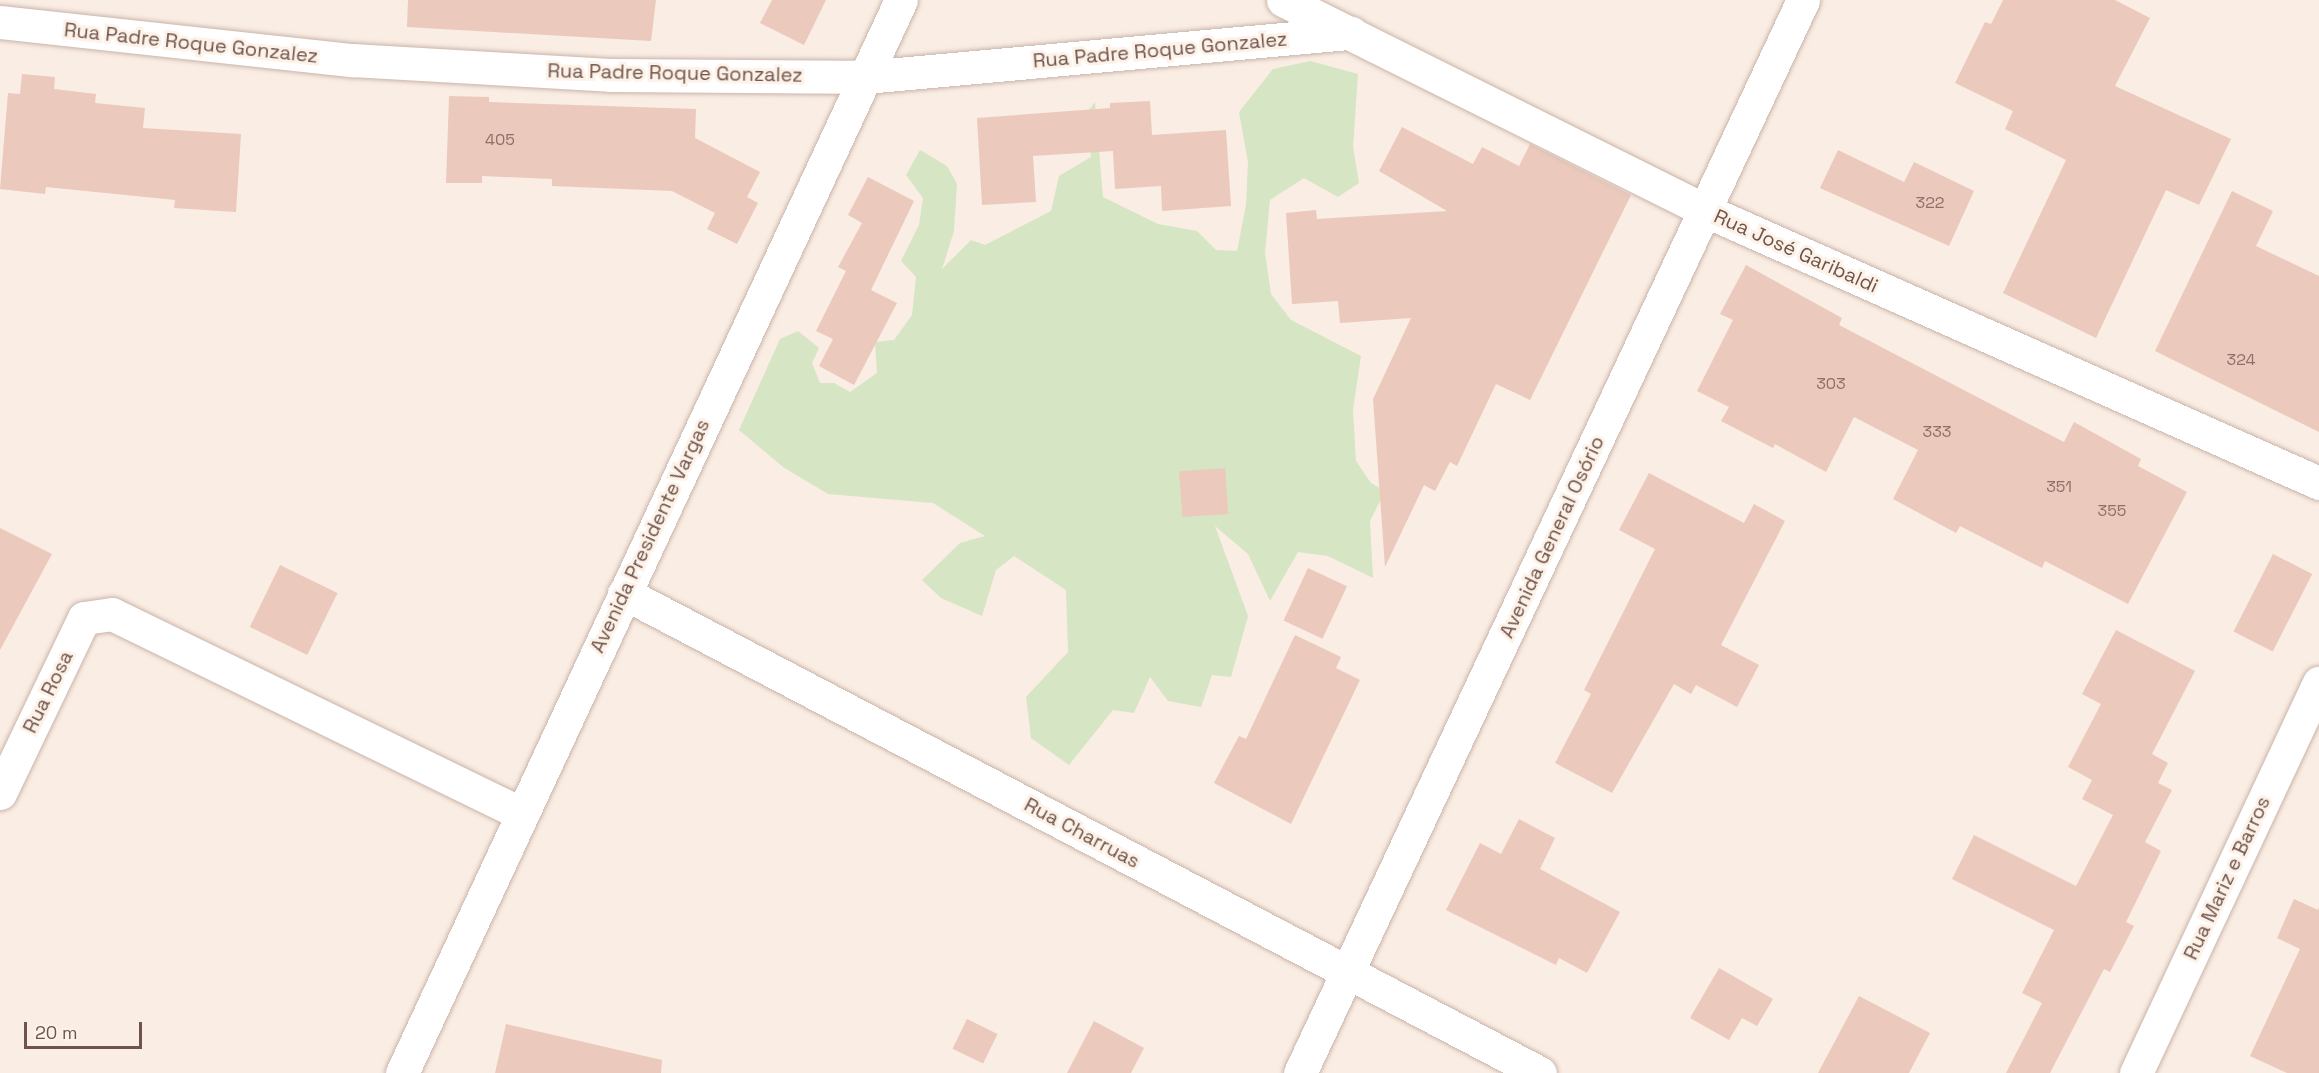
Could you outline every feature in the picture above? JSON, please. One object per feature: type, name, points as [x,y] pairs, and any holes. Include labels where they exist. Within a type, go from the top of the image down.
[{"type":"street","name":"Avenida Presidente Vargas","points":[[402,1073],[901,0]]},
{"type":"street","name":"Rua José Garibaldi","points":[[1283,0],[1704,210],[2319,483]]},
{"type":"street","name":"Avenida General Osório","points":[[1300,1073],[1803,0]]},
{"type":"street","name":"Rua Padre Roque Gonzalez","points":[[0,22],[352,60],[610,75],[865,77],[1351,33]]},
{"type":"street","name":"Rua Charruas","points":[[624,593],[1540,1073]]},
{"type":"street","name":"Rua Rosa","points":[[0,793],[84,618],[112,614],[522,814]]},
{"type":"street","name":"Rua Mariz e Barros","points":[[2136,1073],[2319,683]]},
{"type":"green space","points":[[1310,61],[1358,74],[1353,147],[1359,183],[1338,197],[1304,178],[1270,200],[1265,253],[1271,294],[1291,320],[1361,356],[1353,410],[1356,461],[1371,483],[1385,491],[1370,521],[1373,578],[1328,556],[1298,552],[1270,601],[1248,554],[1215,526],[1248,616],[1231,677],[1212,675],[1201,707],[1168,701],[1150,677],[1134,713],[1113,710],[1069,765],[1031,738],[1026,697],[1068,652],[1066,590],[1014,556],[996,570],[982,616],[941,598],[922,580],[960,543],[985,536],[933,503],[828,494],[783,467],[739,430],[780,339],[798,331],[819,348],[812,363],[820,383],[834,383],[850,392],[877,373],[875,342],[894,340],[912,315],[916,277],[901,261],[919,225],[923,198],[906,175],[920,150],[947,166],[957,184],[954,231],[942,269],[971,240],[985,245],[1051,211],[1059,176],[1091,157],[1085,115],[1095,102],[1103,197],[1158,224],[1197,231],[1216,250],[1237,251],[1246,205],[1248,162],[1239,112],[1273,69]]},
{"type":"building","points":[[408,0],[656,0],[651,41],[407,27]]},
{"type":"building","points":[[772,0],[826,0],[804,45],[760,23]]},
{"type":"building","points":[[2003,0],[2115,0],[2150,18],[2115,86],[2231,139],[2199,205],[2166,190],[2096,338],[2003,293],[2066,160],[2005,129],[2013,111],[1955,83],[1985,22],[1991,24]]},
{"type":"building","points":[[22,74],[55,77],[54,89],[96,94],[95,103],[145,108],[143,128],[241,134],[236,212],[174,208],[175,200],[46,187],[45,194],[0,189],[8,93],[20,94]]},
{"type":"building","points":[[449,96],[489,97],[489,102],[696,109],[695,138],[760,172],[747,197],[758,203],[737,244],[707,229],[715,213],[672,191],[552,186],[552,179],[482,176],[482,183],[446,183]]},
{"type":"building","points":[[1150,101],[1152,135],[1226,130],[1231,206],[1162,211],[1161,186],[1115,189],[1113,151],[1033,156],[1036,202],[982,205],[977,118],[1110,108],[1110,103]]},
{"type":"building","points":[[1402,127],[1473,164],[1482,147],[1519,166],[1530,144],[1631,195],[1530,400],[1496,384],[1457,466],[1450,462],[1435,491],[1424,485],[1385,567],[1373,399],[1411,318],[1340,323],[1338,301],[1292,304],[1286,213],[1316,210],[1317,219],[1447,211],[1379,171]]},
{"type":"building","points":[[1838,150],[1904,182],[1914,162],[1974,191],[1949,246],[1820,188]]},
{"type":"building","points":[[868,177],[914,201],[871,290],[897,303],[854,385],[819,366],[833,339],[816,331],[846,271],[838,267],[862,223],[848,215]]},
{"type":"building","points":[[2232,191],[2273,211],[2256,246],[2319,276],[2319,432],[2155,351]]},
{"type":"building","points":[[1746,265],[1842,318],[1839,325],[2029,424],[2064,442],[2074,422],[2141,459],[2138,466],[2187,492],[2128,604],[2045,561],[2042,568],[1960,526],[1956,533],[1893,499],[1918,450],[1854,417],[1826,472],[1775,444],[1773,448],[1721,421],[1729,407],[1697,391],[1733,320],[1720,314]]},
{"type":"building","points":[[1225,468],[1228,514],[1182,517],[1179,471]]},
{"type":"building","points":[[1649,473],[1744,523],[1754,504],[1785,521],[1721,645],[1759,665],[1737,707],[1696,685],[1691,694],[1674,684],[1612,793],[1555,763],[1591,694],[1584,690],[1655,549],[1619,530]]},
{"type":"building","points":[[0,528],[52,554],[0,650]]},
{"type":"building","points":[[2273,554],[2312,574],[2273,651],[2234,632]]},
{"type":"building","points":[[280,565],[338,593],[307,655],[250,627]]},
{"type":"building","points":[[1308,568],[1347,586],[1322,639],[1283,621]]},
{"type":"building","points":[[2116,630],[2195,671],[2152,754],[2168,763],[2158,783],[2172,790],[2145,842],[2161,851],[2126,922],[2134,926],[2110,972],[2104,969],[2050,1073],[2006,1073],[2042,1003],[2022,993],[2054,930],[1952,879],[1974,835],[2076,886],[2113,815],[2082,799],[2092,780],[2068,767],[2101,704],[2082,694]]},
{"type":"building","points":[[1295,635],[1341,657],[1336,668],[1360,680],[1291,824],[1214,783],[1239,736],[1246,739]]},
{"type":"building","points":[[1519,819],[1555,838],[1540,869],[1620,912],[1587,973],[1559,958],[1556,965],[1446,910],[1480,843],[1501,854]]},
{"type":"building","points":[[2294,899],[2318,910],[2319,907],[2319,1073],[2287,1073],[2250,1056],[2300,949],[2277,938]]},
{"type":"building","points":[[1719,968],[1773,999],[1757,1026],[1742,1018],[1729,1040],[1690,1018]]},
{"type":"building","points":[[1859,996],[1930,1033],[1909,1073],[1818,1073]]},
{"type":"building","points":[[967,1019],[998,1034],[983,1064],[953,1049]]},
{"type":"building","points":[[1094,1021],[1144,1048],[1131,1073],[1067,1073]]},
{"type":"building","points":[[506,1024],[662,1060],[661,1073],[495,1073]]}]
